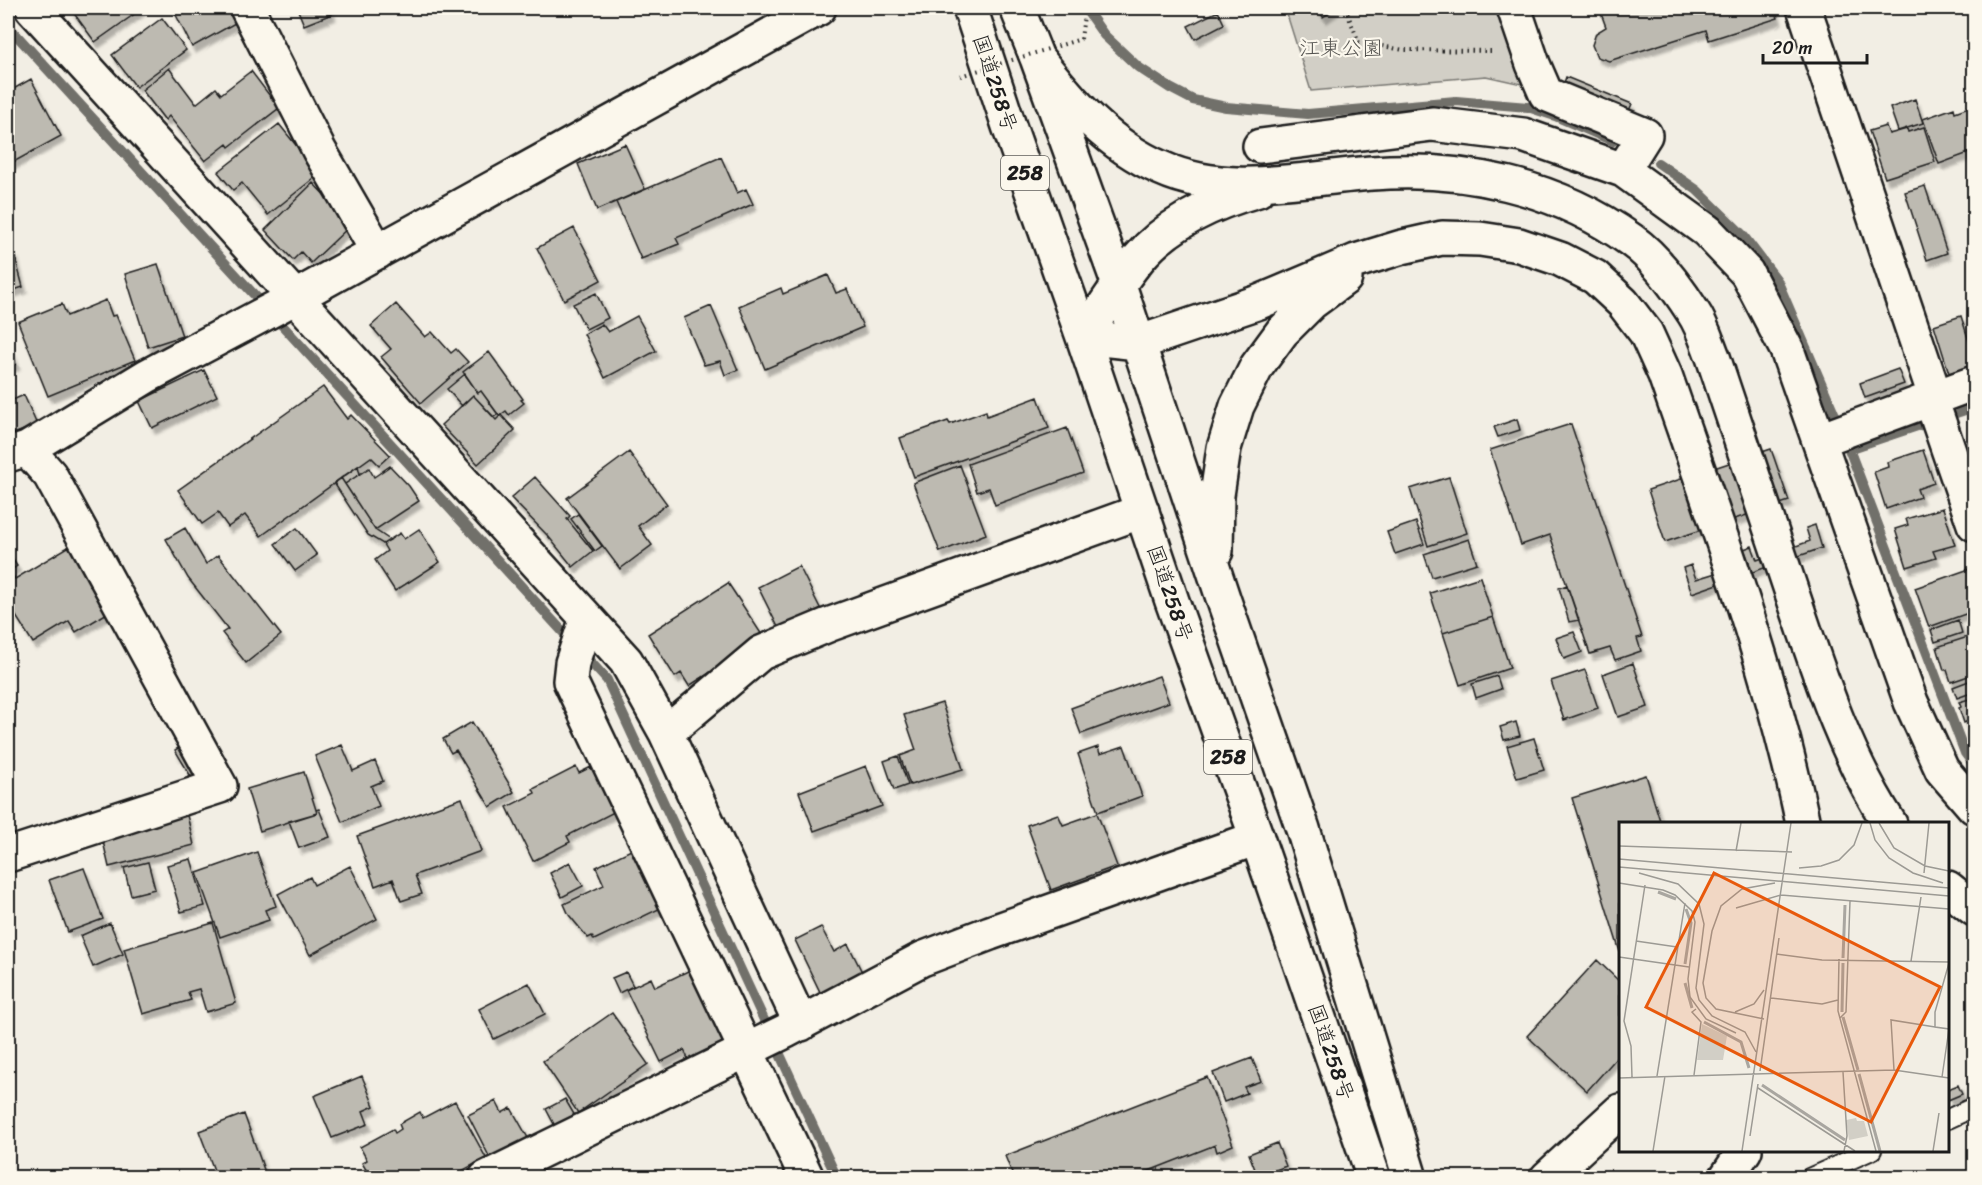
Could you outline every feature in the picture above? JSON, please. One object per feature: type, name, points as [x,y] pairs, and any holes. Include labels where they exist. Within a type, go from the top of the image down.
[{"type":"main road","points":[[32,8],[262,263],[277,307],[585,625],[626,661],[666,733],[773,1037],[807,1178]]},
{"type":"main road","points":[[247,8],[318,150],[378,252]]},
{"type":"main road","points":[[8,855],[220,786],[50,475],[17,452],[147,375],[378,252],[819,8]]},
{"type":"main road","name":"国道258号","points":[[970,8],[1172,601],[1257,838],[1374,1178]]},
{"type":"main road","name":"国道258号","points":[[1017,8],[1119,285],[1303,829],[1410,1178]]},
{"type":"main road","points":[[1514,8],[1546,94],[1645,135],[1623,170]]},
{"type":"main road","points":[[1804,8],[1974,524]]},
{"type":"main road","points":[[1037,58],[1064,93],[1092,123],[1126,150],[1162,169],[1198,180],[1241,184],[1290,182],[1373,172],[1430,171],[1487,177],[1539,192],[1588,213],[1632,241],[1667,275],[1694,313],[1713,357],[1821,677],[1844,736],[1871,794],[1889,822]]},
{"type":"main road","points":[[1260,146],[1432,124],[1523,135],[1623,170],[1707,231],[1747,273],[1787,350],[1835,434],[1911,702],[1941,770],[1974,807]]},
{"type":"main road","points":[[1290,182],[1241,195],[1192,216],[1169,231],[1140,256],[1083,337],[1137,343],[1259,302],[1356,261],[1442,238],[1519,245],[1560,259],[1595,276],[1623,303],[1646,333],[1665,375],[1770,688],[1792,769],[1803,822]]},
{"type":"main road","points":[[1224,601],[1215,544],[1217,495],[1224,448],[1237,406],[1263,358],[1282,332],[1311,303],[1348,275],[1402,247]]},
{"type":"main road","points":[[1835,434],[1937,413],[1974,383]]},
{"type":"main road","points":[[666,733],[761,653],[828,626],[1142,511]]},
{"type":"main road","points":[[585,625],[572,663],[570,681],[773,1037]]},
{"type":"main road","points":[[486,1178],[773,1037],[922,959],[1257,838]]},
{"type":"main road","points":[[1949,890],[1974,909]]},
{"type":"main road","points":[[1547,1178],[1619,1112]]},
{"type":"main road","points":[[1726,1178],[1744,1152]]},
{"type":"lane","points":[[1949,1118],[1974,1107]]},
{"type":"lane","points":[[1809,1178],[1868,1152]]},
{"type":"path","points":[[960,76],[1081,39],[1085,8]]},
{"type":"path","points":[[1345,8],[1359,42],[1404,50],[1492,51]]},
{"type":"green space","name":"江東公園","points":[[1285,8],[1499,8],[1526,85],[1486,76],[1311,91]]},
{"type":"building","points":[[70,8],[143,8],[95,42]]},
{"type":"building","points":[[181,8],[229,8],[237,22],[192,47],[174,11]]},
{"type":"building","points":[[297,8],[330,8],[332,14],[304,25]]},
{"type":"building","points":[[1317,8],[1336,8],[1323,17]]},
{"type":"building","points":[[1599,8],[1775,8],[1778,18],[1709,40],[1706,30],[1609,61],[1597,57],[1592,45],[1596,33],[1606,27]]},
{"type":"building","points":[[1218,11],[1224,24],[1195,39],[1188,26]]},
{"type":"building","points":[[162,18],[186,50],[136,87],[112,55]]},
{"type":"building","points":[[169,68],[196,104],[216,88],[221,94],[251,71],[279,108],[229,147],[227,144],[205,161],[169,116],[165,120],[142,90]]},
{"type":"building","points":[[1566,77],[1632,104],[1627,115],[1562,88]]},
{"type":"building","points":[[31,79],[61,136],[8,165],[8,92]]},
{"type":"building","points":[[1915,99],[1923,123],[1898,131],[1890,108]]},
{"type":"building","points":[[1974,105],[1974,151],[1939,164],[1923,119],[1954,108],[1955,112]]},
{"type":"building","points":[[279,124],[319,174],[268,215],[242,183],[233,190],[218,172]]},
{"type":"building","points":[[1886,126],[1889,134],[1924,127],[1935,162],[1885,178],[1869,131]]},
{"type":"building","points":[[625,144],[645,189],[597,210],[578,164]]},
{"type":"building","points":[[721,157],[737,193],[746,189],[753,204],[676,238],[679,244],[641,259],[616,202]]},
{"type":"building","points":[[313,183],[352,224],[311,263],[301,252],[293,260],[265,230]]},
{"type":"building","points":[[1925,186],[1947,253],[1927,260],[1905,192]]},
{"type":"building","points":[[574,228],[601,280],[564,300],[537,248]]},
{"type":"building","points":[[14,253],[23,287],[8,292],[8,255]]},
{"type":"building","points":[[158,264],[182,336],[148,347],[125,274]]},
{"type":"building","points":[[828,275],[836,293],[847,289],[863,327],[765,369],[739,306],[781,288],[783,294]]},
{"type":"building","points":[[596,293],[608,318],[586,329],[573,304]]},
{"type":"building","points":[[106,300],[112,316],[116,315],[135,360],[48,396],[18,322],[62,304],[67,316]]},
{"type":"building","points":[[396,304],[425,337],[432,332],[451,353],[456,349],[468,362],[421,403],[381,357],[391,349],[371,326]]},
{"type":"building","points":[[711,306],[738,370],[725,375],[720,361],[704,365],[684,318]]},
{"type":"building","points":[[637,316],[656,351],[605,378],[584,334],[602,324],[608,332]]},
{"type":"building","points":[[1961,316],[1974,357],[1974,365],[1949,373],[1934,325]]},
{"type":"building","points":[[8,341],[16,364],[8,367]]},
{"type":"building","points":[[489,352],[523,399],[521,400],[524,403],[509,415],[506,411],[499,416],[481,391],[478,393],[463,372]]},
{"type":"building","points":[[1898,369],[1904,384],[1865,398],[1860,383]]},
{"type":"building","points":[[204,370],[217,396],[152,428],[139,401]]},
{"type":"building","points":[[465,374],[478,393],[481,391],[498,414],[494,417],[473,395],[462,406],[447,389]]},
{"type":"building","points":[[323,387],[347,419],[351,415],[390,455],[379,465],[371,457],[261,536],[245,515],[228,527],[218,513],[202,524],[178,490]]},
{"type":"building","points":[[24,395],[37,425],[8,436],[8,402]]},
{"type":"building","points":[[473,395],[496,420],[501,415],[515,430],[478,464],[441,425]]},
{"type":"building","points":[[1038,397],[1049,428],[914,477],[900,438],[948,421],[950,424],[986,411],[987,416]]},
{"type":"building","points":[[1517,419],[1520,430],[1498,437],[1494,427]]},
{"type":"building","points":[[1571,424],[1642,637],[1637,638],[1641,651],[1615,660],[1610,648],[1590,654],[1550,535],[1521,545],[1490,450]]},
{"type":"building","points":[[1067,428],[1083,473],[995,505],[989,488],[977,492],[968,464]]},
{"type":"building","points":[[1771,449],[1789,501],[1665,542],[1648,490]]},
{"type":"building","points":[[1923,450],[1934,483],[1917,489],[1920,497],[1886,509],[1874,472],[1888,467],[1887,462]]},
{"type":"building","points":[[629,452],[667,504],[638,526],[652,545],[620,569],[567,498]]},
{"type":"building","points":[[960,465],[986,534],[940,552],[913,483]]},
{"type":"building","points":[[358,466],[360,474],[345,484],[341,478]]},
{"type":"building","points":[[390,466],[409,486],[419,501],[375,530],[345,484],[369,468],[374,477]]},
{"type":"building","points":[[535,477],[570,516],[567,519],[593,551],[573,567],[548,536],[511,498]]},
{"type":"building","points":[[1449,477],[1467,533],[1428,546],[1410,489]]},
{"type":"building","points":[[341,478],[375,530],[390,540],[383,544],[368,535],[334,483]]},
{"type":"building","points":[[1943,508],[1955,545],[1933,551],[1936,558],[1907,567],[1895,529],[1908,525],[1906,519]]},
{"type":"building","points":[[578,514],[602,546],[595,551],[571,519]]},
{"type":"building","points":[[1416,522],[1424,544],[1395,554],[1387,532]]},
{"type":"building","points":[[1815,525],[1822,548],[1692,593],[1683,568],[1691,565],[1696,579],[1732,568],[1749,562],[1744,549],[1752,546],[1757,560],[1810,541],[1806,528]]},
{"type":"building","points":[[185,528],[206,564],[218,555],[281,635],[246,663],[222,633],[228,629],[188,578],[166,539]]},
{"type":"building","points":[[297,528],[317,555],[295,571],[275,544]]},
{"type":"building","points":[[419,529],[440,562],[395,591],[375,560],[387,551],[383,544],[400,533],[404,539]]},
{"type":"building","points":[[1469,539],[1477,563],[1432,577],[1424,554]]},
{"type":"building","points":[[73,544],[114,609],[76,632],[69,621],[33,643],[11,608],[8,610],[8,552],[17,566],[10,571],[15,579]]},
{"type":"building","points":[[799,566],[822,612],[781,633],[758,587]]},
{"type":"building","points":[[1972,568],[1974,611],[1929,627],[1915,588]]},
{"type":"building","points":[[1480,577],[1493,617],[1443,633],[1430,593]]},
{"type":"building","points":[[728,583],[764,638],[689,686],[681,673],[675,677],[648,634]]},
{"type":"building","points":[[1567,585],[1579,620],[1569,622],[1559,588]]},
{"type":"building","points":[[1493,617],[1510,668],[1460,685],[1443,633]]},
{"type":"building","points":[[1958,620],[1962,633],[1935,642],[1931,630]]},
{"type":"building","points":[[1574,632],[1582,652],[1564,659],[1556,638]]},
{"type":"building","points":[[1974,635],[1974,674],[1951,682],[1947,670],[1944,670],[1937,647]]},
{"type":"building","points":[[1633,663],[1648,707],[1618,717],[1603,674]]},
{"type":"building","points":[[1585,670],[1598,708],[1564,720],[1551,681]]},
{"type":"building","points":[[1159,676],[1169,702],[1081,734],[1071,708]]},
{"type":"building","points":[[1497,676],[1501,689],[1476,698],[1472,684]]},
{"type":"building","points":[[1974,679],[1974,692],[1957,698],[1953,687]]},
{"type":"building","points":[[1972,695],[1974,695],[1974,740],[1968,721],[1964,723],[1959,708],[1961,707],[1959,702],[1973,698]]},
{"type":"building","points":[[942,703],[963,769],[910,785],[900,756],[916,750],[904,715]]},
{"type":"building","points":[[472,722],[514,792],[490,807],[456,750],[451,753],[443,739]]},
{"type":"building","points":[[1516,722],[1520,736],[1504,740],[1500,727]]},
{"type":"building","points":[[1534,738],[1544,770],[1517,778],[1507,746]]},
{"type":"building","points":[[188,742],[206,773],[193,780],[175,750]]},
{"type":"building","points":[[342,745],[353,771],[375,761],[383,781],[371,786],[379,806],[342,822],[315,756]]},
{"type":"building","points":[[1124,746],[1142,796],[1098,812],[1078,754],[1098,747],[1100,754]]},
{"type":"building","points":[[898,756],[908,785],[894,790],[884,761]]},
{"type":"building","points":[[866,766],[882,806],[814,831],[799,792]]},
{"type":"building","points":[[576,767],[579,773],[591,767],[614,812],[567,836],[570,842],[533,861],[507,807],[535,793],[533,789]]},
{"type":"building","points":[[304,772],[317,813],[260,831],[247,789]]},
{"type":"building","points":[[1646,775],[1660,822],[1619,822],[1619,949],[1572,798]]},
{"type":"building","points":[[462,798],[481,851],[415,875],[422,894],[401,901],[393,879],[375,886],[357,836]]},
{"type":"building","points":[[319,809],[330,837],[299,848],[289,821],[317,813],[316,810]]},
{"type":"building","points":[[1097,813],[1117,866],[1051,890],[1027,825],[1058,814],[1063,825]]},
{"type":"building","points":[[187,815],[194,845],[109,867],[102,837]]},
{"type":"building","points":[[633,849],[661,908],[594,940],[592,936],[588,938],[569,915],[564,904],[604,885],[596,867]]},
{"type":"building","points":[[257,852],[276,906],[265,910],[269,920],[220,937],[197,873]]},
{"type":"building","points":[[191,859],[205,906],[181,912],[167,865]]},
{"type":"building","points":[[148,862],[155,889],[131,895],[124,868]]},
{"type":"building","points":[[570,862],[583,886],[562,897],[550,873]]},
{"type":"building","points":[[350,866],[377,919],[310,955],[278,894],[310,877],[314,885]]},
{"type":"building","points":[[84,868],[103,919],[68,932],[49,880]]},
{"type":"building","points":[[110,923],[123,954],[93,967],[80,936]]},
{"type":"building","points":[[213,923],[236,1003],[206,1012],[199,989],[188,992],[191,1000],[143,1014],[124,949]]},
{"type":"building","points":[[821,927],[834,952],[848,944],[864,976],[822,996],[795,940]]},
{"type":"building","points":[[1597,960],[1619,981],[1619,1055],[1587,1091],[1527,1036]]},
{"type":"building","points":[[690,970],[727,1047],[691,1065],[684,1050],[661,1062],[626,990],[651,978],[655,987]]},
{"type":"building","points":[[626,972],[633,986],[619,993],[612,978]]},
{"type":"building","points":[[529,983],[545,1014],[494,1039],[479,1009]]},
{"type":"building","points":[[612,1013],[648,1064],[578,1113],[543,1061]]},
{"type":"building","points":[[1252,1058],[1261,1081],[1244,1087],[1247,1093],[1224,1102],[1213,1073]]},
{"type":"building","points":[[362,1076],[374,1106],[363,1111],[368,1124],[332,1138],[314,1096]]},
{"type":"building","points":[[1207,1077],[1233,1145],[1217,1152],[1215,1145],[1131,1178],[1014,1178],[1005,1156]]},
{"type":"building","points":[[1958,1085],[1962,1094],[1949,1100],[1949,1089]]},
{"type":"building","points":[[565,1099],[575,1116],[555,1126],[546,1109]]},
{"type":"building","points":[[455,1101],[486,1158],[449,1178],[371,1178],[362,1163],[367,1160],[360,1147],[393,1129],[395,1133],[401,1129],[399,1124],[420,1112],[423,1118]]},
{"type":"building","points":[[496,1101],[502,1113],[511,1108],[528,1138],[490,1158],[468,1115]]},
{"type":"building","points":[[244,1114],[267,1178],[217,1178],[199,1131]]},
{"type":"building","points":[[1277,1143],[1286,1166],[1258,1177],[1249,1154]]},
{"type":"waterway","points":[[1085,8],[1104,35],[1138,67],[1193,100],[1226,107],[1308,114],[1456,101],[1528,107],[1613,141]]},
{"type":"waterway","points":[[8,26],[607,680],[837,1178]]},
{"type":"waterway","points":[[1658,163],[1697,190],[1742,234],[1777,280],[1841,429]]},
{"type":"waterway","points":[[1974,407],[1849,449],[1965,753],[1974,765]]}]
